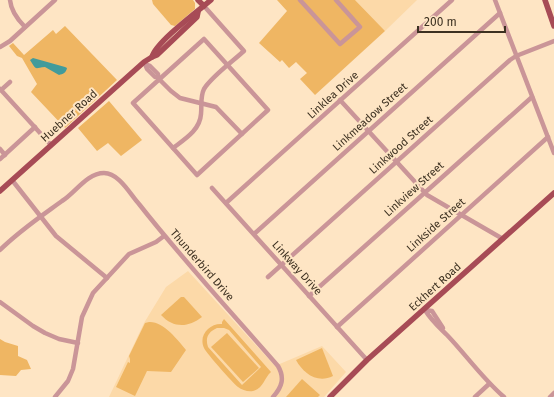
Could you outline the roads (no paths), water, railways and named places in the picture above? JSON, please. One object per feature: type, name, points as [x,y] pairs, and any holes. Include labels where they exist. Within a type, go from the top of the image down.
[{"type":"main road","points":[[198,0],[204,6]]},
{"type":"main road","name":"Huebner Road","points":[[0,191],[51,145],[146,64],[153,52],[169,36],[211,0]]},
{"type":"main road","points":[[545,0],[554,26]]},
{"type":"main road","name":"Eckhert Road","points":[[330,397],[367,360],[425,310],[554,193]]},
{"type":"street","points":[[10,0],[10,5],[25,27]]},
{"type":"street","points":[[0,47],[10,41],[55,0]]},
{"type":"street","points":[[300,0],[340,44],[360,27],[336,0]]},
{"type":"street","name":"Linklea Drive","points":[[226,203],[452,0]]},
{"type":"street","points":[[495,0],[554,153]]},
{"type":"street","points":[[173,148],[190,135],[198,126],[201,118],[203,93],[207,86],[244,51],[204,6]]},
{"type":"street","name":"Linkmeadow Street","points":[[254,234],[500,13]]},
{"type":"street","points":[[204,39],[228,65],[268,110],[197,175],[133,104],[159,78],[204,39]]},
{"type":"street","name":"Linkwood Street","points":[[268,277],[516,56],[554,41]]},
{"type":"street","points":[[146,64],[147,69],[155,77],[159,78],[180,98],[214,106],[221,111],[242,134]]},
{"type":"street","points":[[10,82],[0,90],[51,145]]},
{"type":"street","name":"Linkview Street","points":[[309,296],[532,97]]},
{"type":"street","points":[[340,100],[427,195],[503,238]]},
{"type":"street","points":[[0,159],[35,127]]},
{"type":"street","name":"Linkside Street","points":[[337,326],[548,137]]},
{"type":"street","points":[[0,149],[5,155]]},
{"type":"street","name":"Thunderbird Drive","points":[[41,215],[63,201],[88,178],[101,173],[111,174],[116,177],[164,236],[278,366],[282,378],[281,387],[273,397]]},
{"type":"street","points":[[12,180],[56,236],[107,278]]},
{"type":"street","name":"Linkway Drive","points":[[212,188],[367,360]]},
{"type":"street","points":[[0,250],[22,229],[41,215]]},
{"type":"street","points":[[55,397],[71,375],[75,363],[82,318],[89,300],[96,290],[129,254],[156,242],[164,236]]},
{"type":"street","points":[[0,302],[45,333],[78,343]]},
{"type":"street","points":[[425,310],[432,311],[447,335],[489,384],[504,397]]},
{"type":"street","points":[[475,397],[489,384]]},
{"type":"street","points":[[550,397],[554,393]]},
{"type":"water","points":[[33,58],[65,67],[67,70],[59,75],[45,67],[36,68],[30,60]]}]
